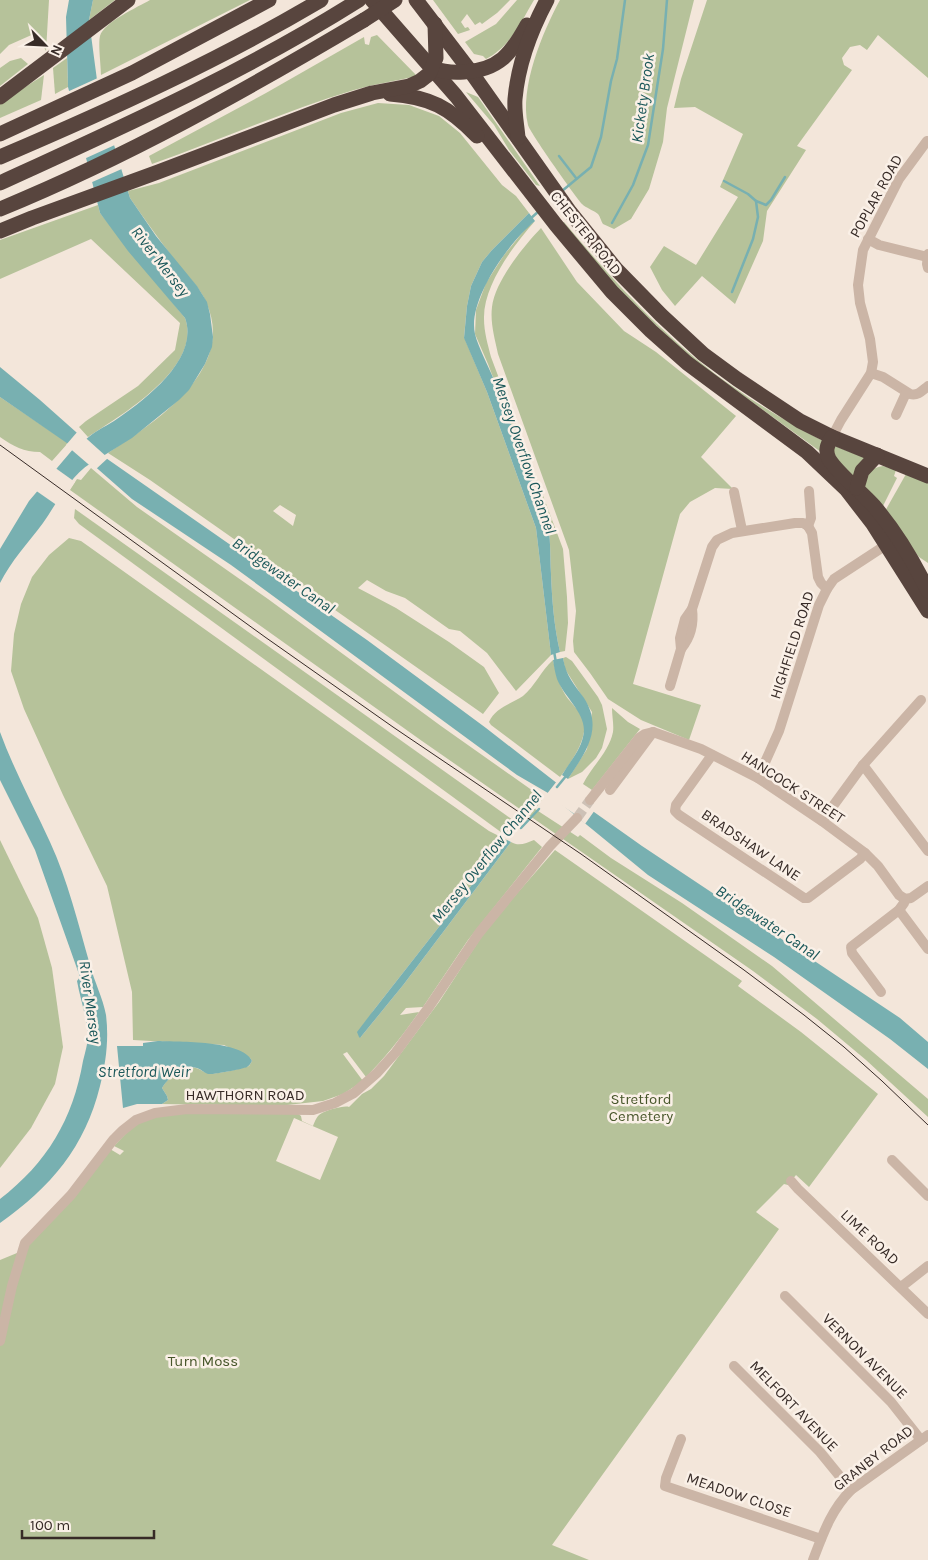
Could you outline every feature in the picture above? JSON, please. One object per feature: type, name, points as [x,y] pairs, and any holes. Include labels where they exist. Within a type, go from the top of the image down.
[{"type":"highway","points":[[0,134],[132,73],[269,0]]},
{"type":"highway","points":[[0,157],[137,97],[238,47],[321,0]]},
{"type":"highway","name":"CHESTER ROAD","points":[[372,0],[433,68],[556,225],[612,292],[651,331],[687,363],[808,452],[859,504],[928,611]]},
{"type":"highway","points":[[0,209],[146,142],[282,69],[395,0]]},
{"type":"highway","name":"CHESTER ROAD","points":[[416,0],[470,72],[546,180],[604,254],[636,290],[704,354],[800,421],[832,437],[928,476]]},
{"type":"highway","points":[[433,68],[452,73],[488,68],[505,56],[518,41],[542,0]]},
{"type":"highway","points":[[518,140],[515,98],[520,71],[528,43],[547,0]]},
{"type":"highway","points":[[0,96],[124,3]]},
{"type":"highway","points":[[0,183],[141,118],[245,66],[355,3]]},
{"type":"highway","points":[[0,231],[334,105],[372,93],[409,86],[420,81],[433,68],[437,50],[435,24]]},
{"type":"highway","points":[[372,93],[424,99],[445,108],[458,117],[531,193]]},
{"type":"highway","points":[[0,226],[32,218]]},
{"type":"highway","points":[[832,437],[827,448],[828,456],[834,465]]},
{"type":"highway","name":"CHESTER ROAD","points":[[808,452],[834,465],[880,513],[911,557],[928,591]]},
{"type":"highway","points":[[857,488],[862,471],[877,455]]},
{"type":"highway","name":"CHESTER ROAD","points":[[911,557],[928,568]]},
{"type":"street","name":"POPLAR ROAD","points":[[832,437],[870,373],[872,353],[860,303],[858,286],[863,250],[899,179],[927,141]]},
{"type":"street","points":[[868,239],[898,250],[927,256],[928,268]]},
{"type":"street","points":[[870,373],[883,377],[906,392],[915,395],[928,386]]},
{"type":"street","points":[[896,416],[906,392]]},
{"type":"street","points":[[734,492],[742,530]]},
{"type":"street","name":"HIGHFIELD ROAD","points":[[758,778],[780,731],[819,606],[827,589],[818,577],[812,533],[808,526],[811,515],[809,492]]},
{"type":"street","points":[[670,686],[681,649],[680,638],[685,619],[692,609],[712,547],[718,540],[742,530],[800,522],[808,526]]},
{"type":"street","points":[[827,589],[839,576],[886,545]]},
{"type":"street","points":[[822,821],[863,765],[921,700]]},
{"type":"street","points":[[610,790],[649,733]]},
{"type":"street","points":[[590,800],[627,753],[649,733]]},
{"type":"street","name":"HANCOCK STREET","points":[[649,733],[712,754],[758,778],[866,853],[884,873],[899,895],[905,899]]},
{"type":"street","name":"BRADSHAW LANE","points":[[712,754],[678,802],[675,811],[804,898],[808,898],[866,853]]},
{"type":"street","points":[[863,765],[928,851]]},
{"type":"street","name":"HAWTHORN ROAD","points":[[0,1341],[12,1286],[25,1243],[71,1195],[122,1131],[136,1120],[155,1113],[187,1110],[313,1110],[334,1103],[354,1093],[377,1073],[396,1052],[429,1007],[478,933],[538,860],[577,818]]},
{"type":"street","points":[[881,992],[851,951],[851,947],[899,910],[904,904],[905,899],[911,898],[928,886]]},
{"type":"street","points":[[899,910],[928,949]]},
{"type":"street","points":[[892,1160],[928,1196]]},
{"type":"street","name":"LIME ROAD","points":[[792,1181],[798,1189],[928,1314]]},
{"type":"street","points":[[901,1286],[928,1266]]},
{"type":"street","name":"VERNON AVENUE","points":[[785,1296],[924,1437]]},
{"type":"street","name":"MELFORT AVENUE","points":[[734,1366],[820,1452],[851,1490]]},
{"type":"street","name":"GRANBY ROAD","points":[[813,1560],[835,1507],[851,1490],[924,1437]]},
{"type":"street","name":"MEADOW CLOSE","points":[[681,1440],[666,1478],[665,1486],[821,1539]]},
{"type":"green space","points":[[0,0],[49,0],[46,51],[36,33],[9,45],[0,54]]},
{"type":"green space","points":[[93,0],[115,0],[89,20]]},
{"type":"green space","points":[[150,0],[250,0],[101,75],[99,40],[103,31],[114,20]]},
{"type":"green space","points":[[433,0],[510,0],[482,24],[480,22],[475,25],[467,14],[461,22],[465,28],[468,27],[470,30],[458,34]]},
{"type":"green space","points":[[517,0],[534,0],[508,41],[502,48],[486,59],[483,56],[474,54],[465,42],[496,24]]},
{"type":"green space","points":[[560,0],[694,0],[667,108],[663,142],[649,189],[631,219],[614,229],[603,224],[598,214],[582,204],[528,125],[526,110],[527,94],[534,60]]},
{"type":"green space","points":[[707,0],[928,0],[928,78],[878,35],[867,50],[860,45],[850,47],[842,58],[844,65],[852,70],[797,146],[806,150],[767,211],[763,241],[735,304],[702,276],[675,306],[662,290],[650,267],[664,246],[696,265],[738,197],[720,187],[743,134],[695,107],[674,108],[681,79]]},
{"type":"green space","points":[[377,35],[417,76],[362,88],[328,98],[152,164],[149,156],[266,93],[364,37],[365,44],[369,45],[371,37]]},
{"type":"green space","points":[[21,58],[28,64],[0,86],[0,68],[10,61]]},
{"type":"green space","points":[[67,58],[68,87],[55,94],[53,68]]},
{"type":"green space","points":[[44,75],[41,100],[0,118],[0,103]]},
{"type":"green space","points":[[466,92],[478,97],[540,186],[536,185],[509,150],[494,125]]},
{"type":"green space","points":[[378,103],[409,105],[439,116],[460,133],[502,185],[516,196],[529,213],[482,262],[471,286],[464,337],[487,392],[536,528],[551,655],[516,691],[487,653],[460,631],[449,629],[405,598],[386,591],[367,580],[358,588],[396,608],[484,667],[499,693],[483,714],[150,480],[108,453],[148,426],[187,391],[201,371],[211,350],[213,326],[206,302],[200,291],[153,231],[130,198],[128,191],[159,183],[341,113]],"holes":[[[280,505],[296,515],[293,526],[273,511]]]},
{"type":"green space","points":[[98,205],[100,213],[185,318],[187,336],[182,354],[171,371],[156,388],[120,416],[88,437],[79,427],[138,386],[175,350],[180,323],[91,239],[0,279],[0,240]]},
{"type":"green space","points":[[535,221],[509,254],[494,279],[485,306],[484,324],[491,357],[563,549],[568,623],[565,651],[560,652],[551,584],[550,539],[547,519],[475,334],[476,310],[486,283],[504,255],[527,227]]},
{"type":"green space","points":[[564,222],[623,289],[665,332],[711,370],[746,395],[778,416],[823,441],[821,452],[691,358],[620,292],[562,223]]},
{"type":"green space","points":[[541,228],[577,282],[624,331],[656,352],[736,416],[701,457],[733,489],[715,488],[690,502],[680,514],[633,684],[701,705],[689,740],[641,720],[608,699],[574,652],[573,641],[576,611],[569,550],[498,354],[492,319],[492,307],[498,286],[518,254]]},
{"type":"green space","points":[[0,397],[68,443],[52,461],[40,452],[19,448],[0,437]]},
{"type":"green space","points":[[832,445],[866,458],[853,477],[832,456]]},
{"type":"green space","points":[[883,466],[896,470],[894,476],[897,478],[882,508],[864,485],[870,472]]},
{"type":"green space","points":[[91,468],[137,507],[268,599],[543,798],[535,809],[578,837],[580,835],[611,858],[682,903],[772,966],[928,1099],[928,1117],[866,1060],[817,1019],[753,971],[422,741],[70,490],[77,479],[81,480]]},
{"type":"green space","points":[[906,474],[928,481],[928,563],[919,557],[884,513]]},
{"type":"green space","points":[[75,509],[520,825],[509,838],[79,524],[74,518]]},
{"type":"green space","points":[[69,538],[81,541],[429,789],[489,831],[507,840],[373,1011],[360,1038],[404,984],[511,842],[520,844],[534,840],[542,847],[468,940],[423,1007],[406,1008],[400,1015],[419,1012],[394,1046],[366,1077],[347,1052],[343,1054],[363,1081],[343,1094],[323,1101],[278,1106],[162,1104],[168,1100],[162,1088],[176,1072],[191,1067],[207,1073],[217,1073],[249,1066],[252,1061],[250,1058],[224,1045],[133,1040],[132,992],[107,886],[24,709],[11,671],[14,634],[21,604],[32,577],[49,555]]},
{"type":"green space","points":[[566,657],[572,661],[598,697],[602,705],[607,729],[602,748],[596,758],[582,772],[568,779],[587,749],[592,712],[565,669],[563,658]]},
{"type":"green space","points":[[553,660],[561,688],[583,718],[584,725],[582,741],[560,777],[489,722],[495,713],[523,696]]},
{"type":"green space","points":[[612,708],[628,722],[640,729],[592,790],[583,784],[611,739],[613,732]]},
{"type":"green space","points":[[0,840],[38,918],[52,968],[63,1047],[55,1084],[31,1128],[0,1168]]},
{"type":"green space","name":"Turn Moss","points":[[555,850],[742,981],[738,986],[801,1032],[878,1094],[809,1187],[796,1175],[788,1185],[784,1184],[756,1212],[779,1229],[552,1545],[589,1560],[0,1560],[0,1260],[17,1253],[28,1244],[110,1149],[120,1155],[124,1151],[114,1146],[135,1124],[154,1116],[188,1113],[297,1113],[301,1116],[302,1121],[313,1126],[320,1114],[336,1108],[349,1107],[384,1076],[439,1002],[482,936]],"holes":[[[294,1118],[338,1137],[320,1180],[276,1161]]]},
{"type":"water","name":"River Mersey","points":[[69,0],[93,0],[89,20],[99,95],[130,198],[156,236],[197,286],[207,302],[213,337],[212,347],[205,364],[189,390],[132,438],[103,456],[367,640],[486,728],[594,812],[642,846],[900,1018],[928,1042],[928,1069],[890,1039],[774,957],[648,875],[548,793],[517,775],[231,565],[132,499],[91,463],[83,468],[70,482],[43,523],[14,560],[0,583],[0,549],[29,501],[74,448],[0,397],[0,367],[85,440],[114,421],[154,390],[177,363],[184,349],[187,333],[185,318],[128,251],[100,213],[68,87],[66,17]]},
{"type":"water","points":[[529,213],[535,221],[514,242],[493,272],[477,305],[474,320],[475,334],[479,345],[547,519],[550,539],[551,584],[560,652],[551,655],[536,528],[487,392],[464,338],[471,286],[482,262]]},
{"type":"water","points":[[563,658],[568,675],[590,709],[592,720],[590,740],[586,750],[568,779],[562,775],[579,747],[584,729],[580,714],[556,677],[553,660]]},
{"type":"water","name":"River Mersey","points":[[0,732],[62,872],[105,1009],[107,1042],[100,1086],[85,1128],[75,1147],[50,1180],[35,1195],[0,1223],[0,1199],[17,1185],[44,1155],[65,1121],[78,1082],[88,1034],[77,981],[80,977],[35,850],[0,780]]},
{"type":"water","points":[[507,840],[511,842],[404,984],[360,1038],[357,1032]]},
{"type":"water","name":"Stretford Weir","points":[[158,1041],[194,1042],[224,1046],[246,1054],[252,1061],[247,1067],[215,1074],[208,1074],[192,1067],[187,1068],[172,1076],[162,1088],[168,1100],[162,1104],[137,1104],[123,1108],[117,1046],[143,1046],[143,1043]]},
{"type":"pier","points":[[100,77],[102,95],[117,144],[84,159],[67,92]]},
{"type":"pier","points":[[118,150],[124,168],[90,183],[86,166]]},
{"type":"pier","points":[[78,431],[108,458],[95,470],[66,445]]},
{"type":"pier","points":[[54,467],[75,482],[58,506],[35,490]]},
{"type":"pier","points":[[557,781],[595,810],[585,824],[573,813],[546,795]]},
{"type":"waterway","name":"Mersey Overflow Channel","points":[[562,191],[591,167],[601,137],[617,59],[625,0]]},
{"type":"waterway","name":"Kickety Brook","points":[[612,223],[633,185],[648,145],[663,49],[667,0]]},
{"type":"waterway","points":[[559,156],[576,178]]},
{"type":"waterway","points":[[756,201],[766,205],[785,177]]},
{"type":"waterway","points":[[724,181],[748,194],[756,201],[758,217],[753,239],[732,292]]},
{"type":"waterway","name":"Mersey Overflow Channel","points":[[530,219],[539,211]]},
{"type":"waterway","name":"Mersey Overflow Channel","points":[[554,651],[556,663]]},
{"type":"waterway","name":"Mersey Overflow Channel","points":[[557,787],[566,776]]},
{"type":"waterway","name":"Mersey Overflow Channel","points":[[521,828],[539,809]]},
{"type":"tunnel","points":[[577,818],[590,800]]},
{"type":"tram line","points":[[0,445],[265,637],[393,727],[581,854],[744,970],[844,1047],[928,1125]]},
{"type":"water label","name":"Bridgewater Canal","points":[[284,575]]},
{"type":"water label","name":"Bridgewater Canal","points":[[768,922]]},
{"type":"park label","name":"Stretford Cemetery","points":[[641,1108]]}]
